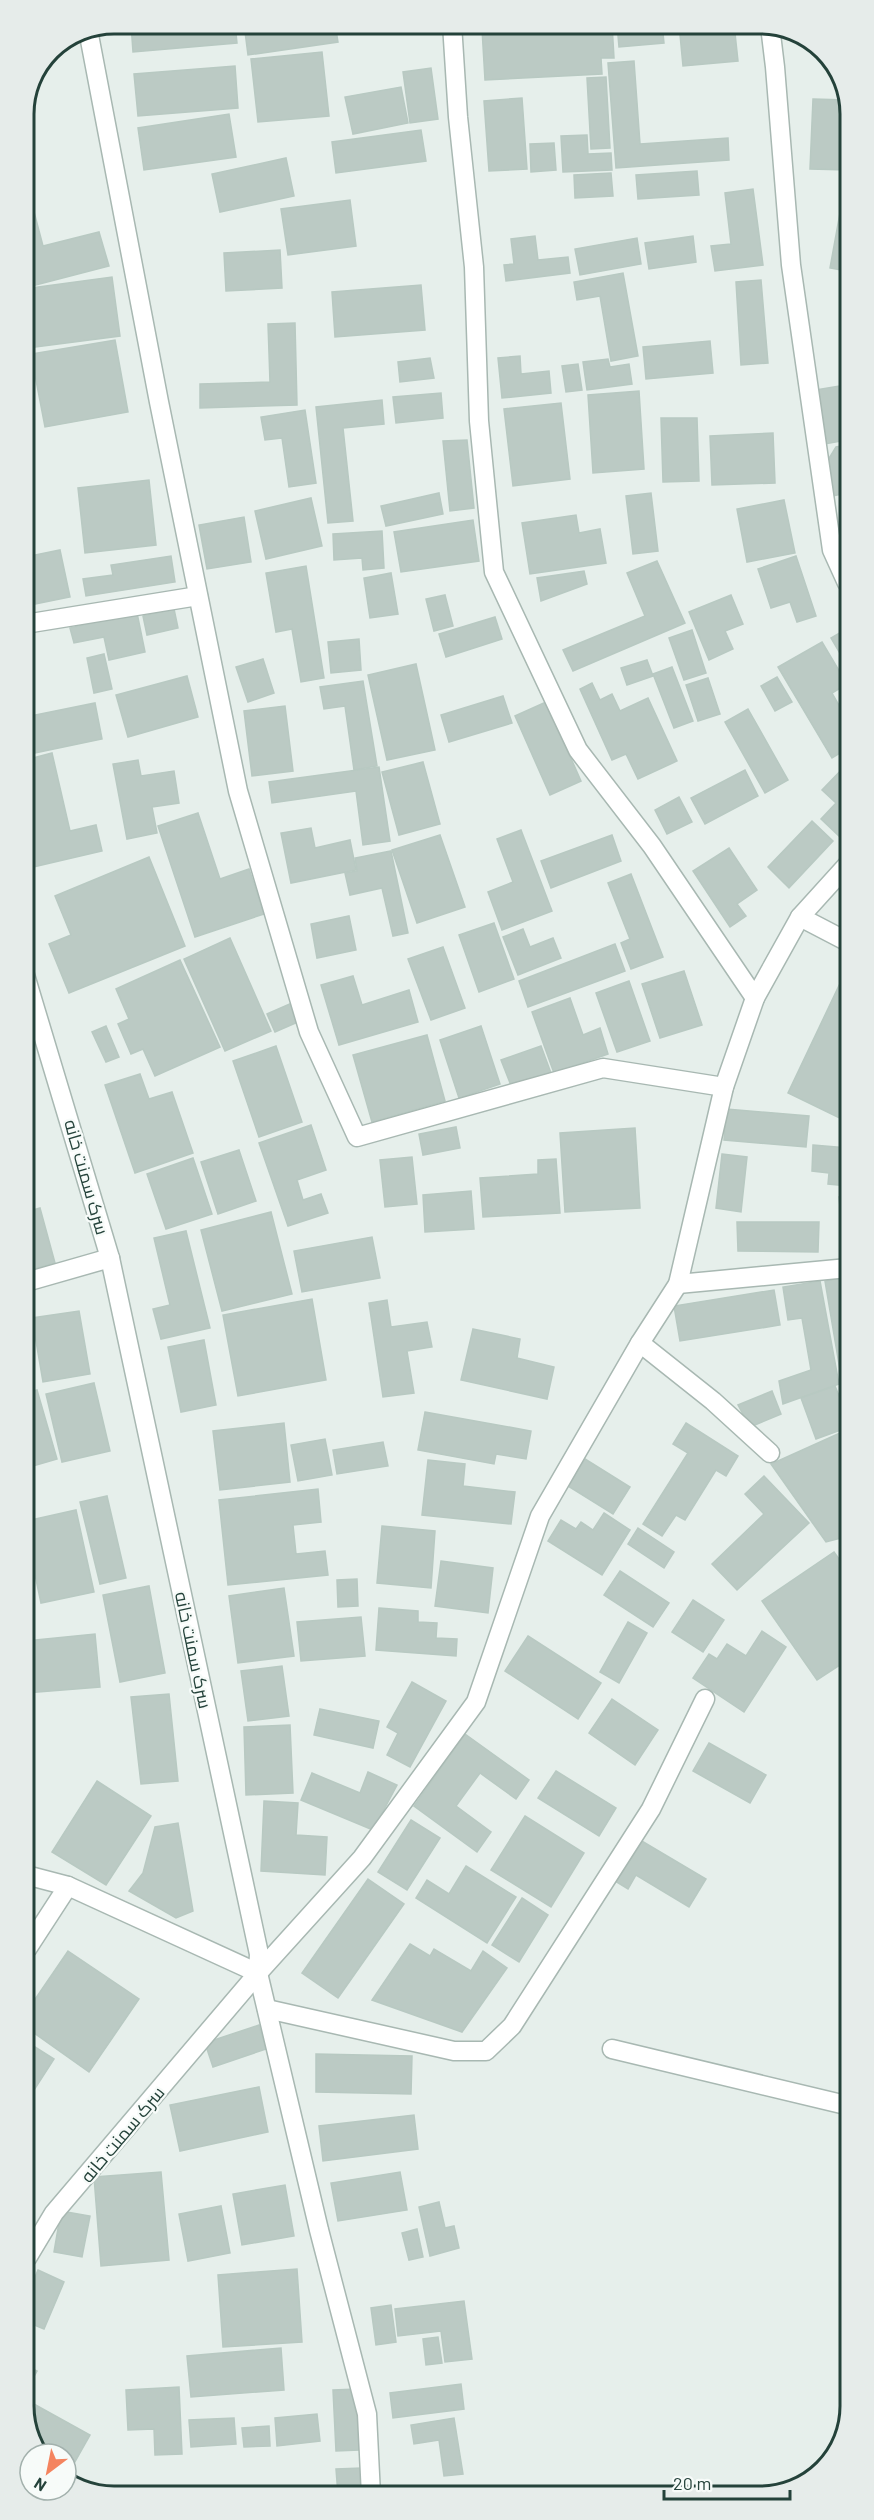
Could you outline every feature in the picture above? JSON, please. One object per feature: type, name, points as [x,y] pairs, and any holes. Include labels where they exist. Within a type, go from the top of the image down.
[{"type":"street","points":[[453,35],[458,117],[474,267],[479,421],[494,572],[578,750],[652,846],[755,998]]},
{"type":"street","points":[[771,36],[791,265],[832,550],[840,566]]},
{"type":"street","points":[[90,39],[198,596],[241,803],[309,1032],[357,1137],[603,1068],[723,1087]]},
{"type":"street","points":[[34,623],[198,596]]},
{"type":"street","points":[[258,1973],[362,1858],[476,1702],[540,1516],[640,1343],[678,1284],[723,1087],[755,998],[800,917],[840,873]]},
{"type":"street","points":[[800,917],[840,938]]},
{"type":"street","name":"سرک سمنت خانه","points":[[34,1005],[110,1258],[260,1954],[258,1973],[54,2213],[34,2246]]},
{"type":"street","points":[[34,1280],[110,1258]]},
{"type":"street","points":[[678,1284],[840,1269]]},
{"type":"street","points":[[640,1343],[713,1401],[770,1453]]},
{"type":"street","points":[[267,2009],[454,2051],[486,2051],[512,2026],[651,1809],[705,1699]]},
{"type":"street","points":[[34,1877],[68,1886],[258,1973]]},
{"type":"street","points":[[34,1938],[68,1886]]},
{"type":"street","points":[[258,1973],[318,2230],[367,2414],[371,2485]]},
{"type":"street","points":[[612,2049],[840,2104]]},
{"type":"building","points":[[132,34],[236,34],[237,43],[133,52]]},
{"type":"building","points":[[245,34],[337,34],[338,42],[248,55]]},
{"type":"building","points":[[482,35],[613,35],[614,58],[601,58],[602,74],[485,80]]},
{"type":"building","points":[[618,35],[663,35],[664,43],[619,47]]},
{"type":"building","points":[[680,35],[735,35],[738,61],[683,66]]},
{"type":"building","points":[[322,52],[329,116],[258,122],[251,59]]},
{"type":"building","points":[[634,61],[640,144],[728,138],[729,160],[616,168],[608,63]]},
{"type":"building","points":[[235,66],[238,108],[138,116],[134,74]]},
{"type":"building","points":[[431,68],[438,119],[410,123],[403,72]]},
{"type":"building","points":[[606,77],[610,148],[591,149],[587,78]]},
{"type":"building","points":[[401,87],[408,123],[353,134],[345,97]]},
{"type":"building","points":[[522,98],[527,169],[489,171],[484,101]]},
{"type":"building","points":[[813,99],[838,100],[840,170],[810,169]]},
{"type":"building","points":[[229,114],[236,157],[144,170],[138,128]]},
{"type":"building","points":[[421,130],[426,161],[336,173],[332,142]]},
{"type":"building","points":[[587,135],[588,154],[611,153],[612,170],[563,172],[561,136]]},
{"type":"building","points":[[554,143],[556,170],[531,172],[530,144]]},
{"type":"building","points":[[286,158],[294,196],[220,212],[212,174]]},
{"type":"building","points":[[697,171],[699,195],[638,199],[636,175]]},
{"type":"building","points":[[611,173],[613,196],[575,198],[574,175]]},
{"type":"building","points":[[753,189],[763,265],[715,271],[711,246],[731,244],[725,193]]},
{"type":"building","points":[[350,200],[356,246],[288,255],[281,209]]},
{"type":"building","points":[[34,212],[43,246],[99,232],[109,266],[34,285]]},
{"type":"building","points":[[840,213],[840,270],[830,268]]},
{"type":"building","points":[[535,236],[538,260],[568,257],[570,273],[506,281],[504,265],[514,264],[511,239]]},
{"type":"building","points":[[693,236],[696,262],[649,269],[645,243]]},
{"type":"building","points":[[637,238],[641,264],[580,275],[575,249]]},
{"type":"building","points":[[280,250],[282,288],[226,291],[224,253]]},
{"type":"building","points":[[623,273],[638,356],[611,361],[600,296],[577,300],[574,282]]},
{"type":"building","points":[[112,277],[120,336],[34,347],[34,288]]},
{"type":"building","points":[[761,280],[768,363],[741,365],[736,282]]},
{"type":"building","points":[[421,285],[425,330],[335,337],[332,292]]},
{"type":"building","points":[[295,323],[297,405],[200,408],[200,384],[270,382],[268,324]]},
{"type":"building","points":[[115,340],[128,412],[45,427],[34,370],[34,354]]},
{"type":"building","points":[[710,341],[713,373],[646,379],[643,347]]},
{"type":"building","points":[[520,356],[521,374],[549,371],[551,393],[502,398],[498,358]]},
{"type":"building","points":[[430,358],[434,378],[400,382],[398,362]]},
{"type":"building","points":[[608,359],[610,367],[629,364],[632,384],[587,390],[583,362]]},
{"type":"building","points":[[578,364],[582,390],[566,392],[562,366]]},
{"type":"building","points":[[839,386],[840,441],[825,444],[815,390]]},
{"type":"building","points":[[639,391],[644,469],[593,473],[588,395]]},
{"type":"building","points":[[441,393],[443,418],[396,423],[393,397]]},
{"type":"building","points":[[382,400],[384,424],[343,428],[353,521],[328,523],[316,407]]},
{"type":"building","points":[[561,403],[570,479],[513,486],[504,409]]},
{"type":"building","points":[[305,410],[316,483],[289,487],[282,438],[265,440],[261,417]]},
{"type":"building","points":[[661,418],[697,418],[699,481],[663,482]]},
{"type":"building","points":[[773,433],[775,483],[712,485],[710,436]]},
{"type":"building","points":[[467,440],[474,508],[450,511],[443,441]]},
{"type":"building","points":[[840,446],[840,494],[832,496],[825,465],[836,447]]},
{"type":"building","points":[[149,480],[156,545],[85,553],[78,488]]},
{"type":"building","points":[[439,493],[443,514],[386,526],[381,506]]},
{"type":"building","points":[[651,493],[658,551],[633,554],[626,496]]},
{"type":"building","points":[[311,498],[322,546],[266,559],[255,511]]},
{"type":"building","points":[[784,500],[795,553],[747,562],[737,509]]},
{"type":"building","points":[[576,515],[579,533],[600,529],[606,563],[530,574],[522,523]]},
{"type":"building","points":[[244,517],[251,562],[207,569],[199,525]]},
{"type":"building","points":[[473,520],[479,561],[401,572],[394,532]]},
{"type":"building","points":[[382,531],[384,568],[363,570],[362,558],[334,560],[333,534]]},
{"type":"building","points":[[60,550],[70,597],[34,604],[34,555]]},
{"type":"building","points":[[171,556],[175,582],[86,596],[83,579],[113,575],[111,565]]},
{"type":"building","points":[[796,556],[816,616],[797,622],[790,602],[771,608],[758,569]]},
{"type":"building","points":[[657,561],[685,623],[573,671],[563,650],[645,616],[627,573]]},
{"type":"building","points":[[306,566],[324,678],[301,682],[292,629],[276,632],[266,573]]},
{"type":"building","points":[[584,571],[587,584],[541,601],[537,578]]},
{"type":"building","points":[[391,573],[398,614],[370,618],[364,578]]},
{"type":"building","points":[[445,595],[453,626],[434,631],[426,599]]},
{"type":"building","points":[[731,595],[743,624],[725,631],[733,649],[709,660],[689,612]]},
{"type":"building","points":[[174,609],[178,628],[147,635],[143,616]]},
{"type":"building","points":[[137,613],[145,652],[109,660],[104,637],[74,643],[70,628]]},
{"type":"building","points":[[495,617],[502,639],[446,657],[439,634]]},
{"type":"building","points":[[692,630],[706,673],[684,680],[669,638]]},
{"type":"building","points":[[840,633],[840,653],[831,638]]},
{"type":"building","points":[[359,639],[361,670],[331,673],[328,642]]},
{"type":"building","points":[[822,642],[840,672],[840,688],[832,693],[840,707],[840,753],[832,758],[778,667]]},
{"type":"building","points":[[104,654],[112,689],[94,693],[87,658]]},
{"type":"building","points":[[263,659],[274,693],[248,702],[236,667]]},
{"type":"building","points":[[647,660],[653,676],[627,685],[621,668]]},
{"type":"building","points":[[416,664],[435,750],[387,760],[368,675]]},
{"type":"building","points":[[672,667],[693,721],[674,728],[653,674]]},
{"type":"building","points":[[187,676],[198,717],[128,737],[116,695]]},
{"type":"building","points":[[777,677],[792,702],[775,711],[761,686]]},
{"type":"building","points":[[708,678],[720,714],[698,721],[686,685]]},
{"type":"building","points":[[363,681],[377,766],[354,770],[345,706],[324,709],[320,687]]},
{"type":"building","points":[[592,683],[600,700],[612,694],[620,711],[648,698],[677,761],[638,779],[626,754],[612,760],[580,689]]},
{"type":"building","points":[[503,696],[512,723],[449,742],[441,715]]},
{"type":"building","points":[[546,702],[581,781],[550,795],[515,716]]},
{"type":"building","points":[[95,703],[102,739],[34,753],[34,715]]},
{"type":"building","points":[[285,706],[293,771],[252,776],[244,711]]},
{"type":"building","points":[[748,709],[788,780],[765,793],[725,722]]},
{"type":"building","points":[[52,753],[70,831],[96,825],[102,851],[34,867],[34,758]]},
{"type":"building","points":[[138,760],[141,776],[174,771],[179,803],[152,807],[157,833],[127,839],[113,764]]},
{"type":"building","points":[[423,762],[440,824],[399,835],[382,772]]},
{"type":"building","points":[[379,767],[390,841],[363,845],[356,791],[272,803],[269,782]]},
{"type":"building","points":[[745,770],[758,796],[705,824],[691,798]]},
{"type":"building","points":[[840,771],[840,837],[821,819],[836,803],[822,790]]},
{"type":"building","points":[[679,797],[692,822],[667,834],[655,810]]},
{"type":"building","points":[[198,813],[220,879],[249,869],[264,914],[195,937],[158,826]]},
{"type":"building","points":[[812,821],[833,841],[789,888],[768,867]]},
{"type":"building","points":[[311,828],[315,848],[350,840],[356,870],[291,883],[281,833]]},
{"type":"building","points":[[521,830],[552,911],[502,930],[488,892],[513,882],[497,839]]},
{"type":"building","points":[[440,835],[465,907],[417,923],[392,850]]},
{"type":"building","points":[[612,835],[621,861],[551,888],[541,861]]},
{"type":"building","points":[[729,848],[757,890],[737,904],[746,916],[730,927],[693,871]]},
{"type":"building","points":[[391,851],[408,933],[393,936],[382,888],[350,895],[345,873],[357,871],[355,858]]},
{"type":"building","points":[[149,857],[185,946],[69,993],[49,944],[71,935],[55,896]]},
{"type":"building","points":[[631,874],[663,957],[631,969],[621,943],[630,939],[608,883]]},
{"type":"building","points":[[349,916],[356,950],[317,958],[311,924]]},
{"type":"building","points":[[494,923],[514,979],[479,992],[459,935]]},
{"type":"building","points":[[523,929],[530,947],[553,938],[561,958],[518,975],[503,937]]},
{"type":"building","points":[[230,938],[271,1031],[225,1051],[184,959]]},
{"type":"building","points":[[615,944],[625,971],[528,1007],[519,981]]},
{"type":"building","points":[[443,947],[465,1008],[431,1020],[408,959]]},
{"type":"building","points":[[180,960],[220,1047],[155,1076],[143,1049],[131,1054],[118,1024],[129,1019],[116,989]]},
{"type":"building","points":[[684,971],[702,1025],[660,1038],[642,984]]},
{"type":"building","points":[[353,976],[362,1005],[409,990],[418,1022],[339,1045],[321,985]]},
{"type":"building","points":[[629,981],[650,1041],[617,1052],[596,993]]},
{"type":"building","points":[[840,983],[840,1118],[788,1093]]},
{"type":"building","points":[[570,998],[583,1035],[600,1028],[608,1054],[554,1073],[532,1012]]},
{"type":"building","points":[[292,1003],[300,1021],[275,1032],[267,1014]]},
{"type":"building","points":[[106,1026],[119,1057],[106,1062],[92,1032]]},
{"type":"building","points":[[481,1026],[500,1084],[459,1098],[440,1040]]},
{"type":"building","points":[[427,1035],[445,1101],[372,1122],[353,1055]]},
{"type":"building","points":[[276,1046],[302,1122],[259,1137],[233,1061]]},
{"type":"building","points":[[541,1046],[551,1073],[512,1088],[501,1060]]},
{"type":"building","points":[[140,1074],[149,1099],[172,1092],[193,1153],[135,1173],[105,1085]]},
{"type":"building","points":[[726,1109],[809,1116],[806,1147],[724,1140]]},
{"type":"building","points":[[311,1125],[326,1170],[297,1180],[303,1200],[321,1194],[328,1213],[288,1226],[259,1143]]},
{"type":"building","points":[[456,1127],[460,1148],[423,1155],[419,1134]]},
{"type":"building","points":[[635,1128],[640,1208],[565,1212],[560,1133]]},
{"type":"building","points":[[813,1145],[840,1147],[840,1185],[828,1184],[829,1173],[812,1171]]},
{"type":"building","points":[[239,1150],[256,1201],[218,1214],[201,1162]]},
{"type":"building","points":[[722,1154],[747,1157],[741,1212],[716,1208]]},
{"type":"building","points":[[412,1157],[417,1204],[385,1207],[380,1160]]},
{"type":"building","points":[[193,1158],[212,1214],[166,1229],[147,1174]]},
{"type":"building","points":[[556,1159],[560,1213],[483,1217],[480,1178],[538,1174],[538,1160]]},
{"type":"building","points":[[471,1191],[474,1229],[425,1232],[423,1195]]},
{"type":"building","points":[[40,1208],[55,1263],[34,1269],[34,1210]]},
{"type":"building","points":[[271,1212],[292,1294],[222,1311],[201,1230]]},
{"type":"building","points":[[737,1222],[819,1222],[818,1252],[738,1251]]},
{"type":"building","points":[[186,1231],[210,1328],[161,1339],[153,1309],[170,1305],[154,1238]]},
{"type":"building","points":[[372,1237],[380,1278],[302,1292],[294,1251]]},
{"type":"building","points":[[840,1278],[840,1370],[825,1281]]},
{"type":"building","points":[[820,1281],[839,1384],[783,1404],[779,1381],[811,1370],[802,1318],[788,1320],[783,1287]]},
{"type":"building","points":[[774,1290],[780,1325],[680,1341],[674,1306]]},
{"type":"building","points":[[312,1299],[326,1380],[238,1396],[223,1315]]},
{"type":"building","points":[[387,1300],[391,1327],[427,1322],[432,1347],[407,1351],[414,1393],[383,1397],[369,1303]]},
{"type":"building","points":[[79,1311],[90,1374],[43,1382],[34,1318]]},
{"type":"building","points":[[473,1329],[520,1339],[517,1358],[554,1367],[547,1399],[461,1380]]},
{"type":"building","points":[[204,1340],[216,1405],[181,1412],[168,1347]]},
{"type":"building","points":[[94,1383],[110,1451],[62,1462],[46,1394]]},
{"type":"building","points":[[835,1386],[840,1398],[840,1430],[816,1439],[801,1398]]},
{"type":"building","points":[[37,1390],[57,1459],[34,1466],[34,1391]]},
{"type":"building","points":[[772,1391],[781,1414],[750,1427],[738,1405]]},
{"type":"building","points":[[425,1412],[531,1431],[526,1459],[496,1454],[494,1464],[418,1450]]},
{"type":"building","points":[[284,1423],[290,1482],[220,1490],[213,1431]]},
{"type":"building","points":[[686,1423],[738,1456],[726,1476],[716,1470],[685,1520],[676,1515],[662,1536],[643,1524],[688,1453],[673,1444]]},
{"type":"building","points":[[840,1433],[840,1538],[826,1542],[771,1464]]},
{"type":"building","points":[[325,1439],[332,1475],[298,1481],[291,1445]]},
{"type":"building","points":[[383,1442],[388,1466],[337,1474],[333,1450]]},
{"type":"building","points":[[585,1459],[630,1487],[613,1514],[568,1486]]},
{"type":"building","points":[[428,1460],[465,1464],[463,1486],[515,1492],[511,1524],[422,1515]]},
{"type":"building","points":[[764,1476],[809,1523],[737,1590],[712,1564],[764,1514],[745,1494]]},
{"type":"building","points":[[318,1489],[321,1522],[293,1525],[296,1554],[325,1551],[328,1575],[228,1585],[219,1500]]},
{"type":"building","points":[[107,1496],[126,1578],[100,1584],[80,1502]]},
{"type":"building","points":[[76,1510],[94,1592],[41,1603],[34,1570],[34,1519]]},
{"type":"building","points":[[604,1513],[630,1530],[602,1575],[548,1541],[561,1520],[576,1529],[581,1522],[593,1530]]},
{"type":"building","points":[[382,1526],[435,1531],[431,1588],[377,1583]]},
{"type":"building","points":[[638,1528],[674,1552],[664,1568],[628,1544]]},
{"type":"building","points":[[834,1552],[840,1560],[840,1665],[817,1680],[762,1601]]},
{"type":"building","points":[[441,1561],[493,1568],[488,1613],[435,1606]]},
{"type":"building","points":[[620,1571],[669,1603],[653,1627],[604,1595]]},
{"type":"building","points":[[357,1579],[358,1606],[338,1607],[337,1580]]},
{"type":"building","points":[[149,1586],[165,1673],[120,1682],[103,1595]]},
{"type":"building","points":[[284,1588],[294,1656],[238,1663],[229,1596]]},
{"type":"building","points":[[693,1600],[724,1620],[703,1652],[672,1632]]},
{"type":"building","points":[[379,1608],[418,1611],[418,1622],[437,1623],[436,1638],[457,1639],[456,1656],[376,1650]]},
{"type":"building","points":[[361,1617],[365,1656],[301,1661],[297,1622]]},
{"type":"building","points":[[628,1622],[647,1633],[619,1683],[600,1672]]},
{"type":"building","points":[[762,1631],[786,1647],[744,1712],[693,1678],[709,1654],[717,1659],[727,1644],[746,1656]]},
{"type":"building","points":[[95,1634],[100,1687],[34,1692],[34,1640]]},
{"type":"building","points":[[528,1636],[601,1683],[578,1719],[505,1671]]},
{"type":"building","points":[[282,1666],[289,1716],[248,1721],[241,1671]]},
{"type":"building","points":[[412,1682],[446,1701],[410,1767],[387,1755],[398,1733],[387,1727]]},
{"type":"building","points":[[169,1694],[178,1781],[141,1784],[131,1697]]},
{"type":"building","points":[[612,1699],[658,1730],[635,1765],[589,1733]]},
{"type":"building","points":[[320,1709],[379,1721],[373,1748],[314,1735]]},
{"type":"building","points":[[290,1725],[293,1793],[246,1795],[244,1727]]},
{"type":"building","points":[[465,1734],[529,1780],[516,1799],[480,1773],[456,1806],[491,1832],[477,1852],[414,1806]]},
{"type":"building","points":[[709,1743],[766,1775],[750,1803],[693,1771]]},
{"type":"building","points":[[556,1771],[616,1808],[599,1836],[538,1798]]},
{"type":"building","points":[[368,1772],[397,1785],[373,1830],[301,1800],[312,1773],[360,1793]]},
{"type":"building","points":[[97,1781],[151,1816],[106,1885],[52,1852]]},
{"type":"building","points":[[264,1801],[298,1803],[296,1835],[327,1837],[325,1875],[261,1871]]},
{"type":"building","points":[[525,1816],[584,1853],[551,1907],[491,1870]]},
{"type":"building","points":[[411,1820],[440,1838],[407,1890],[378,1872]]},
{"type":"building","points":[[178,1823],[193,1911],[176,1918],[129,1891],[143,1873],[155,1827]]},
{"type":"building","points":[[640,1840],[706,1879],[689,1907],[636,1875],[628,1889],[615,1881]]},
{"type":"building","points":[[466,1866],[516,1897],[487,1943],[416,1898],[427,1880],[449,1894]]},
{"type":"building","points":[[368,1879],[404,1904],[338,1998],[302,1973]]},
{"type":"building","points":[[522,1898],[548,1915],[519,1962],[492,1945]]},
{"type":"building","points":[[410,1944],[430,1956],[434,1949],[471,1971],[483,1951],[507,1968],[462,2032],[372,2000]]},
{"type":"building","points":[[68,1951],[139,1999],[89,2072],[34,2033],[34,2001]]},
{"type":"building","points":[[259,2025],[266,2049],[213,2067],[205,2043]]},
{"type":"building","points":[[34,2046],[54,2059],[34,2090]]},
{"type":"building","points":[[316,2054],[412,2056],[411,2094],[316,2092]]},
{"type":"building","points":[[259,2087],[268,2132],[180,2151],[170,2105]]},
{"type":"building","points":[[414,2115],[418,2149],[323,2161],[319,2126]]},
{"type":"building","points":[[161,2172],[169,2260],[101,2266],[94,2177]]},
{"type":"building","points":[[400,2172],[407,2210],[338,2221],[331,2183]]},
{"type":"building","points":[[285,2185],[294,2236],[242,2245],[233,2194]]},
{"type":"building","points":[[439,2202],[445,2228],[454,2226],[459,2248],[430,2256],[419,2207]]},
{"type":"building","points":[[221,2206],[230,2253],[188,2261],[179,2214]]},
{"type":"building","points":[[61,2211],[90,2216],[82,2257],[54,2252]]},
{"type":"building","points":[[417,2229],[423,2257],[409,2260],[402,2233]]},
{"type":"building","points":[[297,2269],[302,2342],[223,2347],[218,2275]]},
{"type":"building","points":[[38,2270],[64,2282],[44,2329],[34,2325],[34,2279]]},
{"type":"building","points":[[464,2301],[472,2359],[445,2362],[441,2331],[398,2336],[395,2309]]},
{"type":"building","points":[[391,2305],[396,2342],[376,2345],[371,2308]]},
{"type":"building","points":[[438,2337],[442,2363],[426,2365],[423,2339]]},
{"type":"building","points":[[281,2348],[284,2390],[191,2397],[187,2356]]},
{"type":"building","points":[[461,2384],[464,2409],[393,2418],[390,2393]]},
{"type":"building","points":[[179,2387],[182,2454],[155,2455],[154,2429],[128,2430],[126,2390]]},
{"type":"building","points":[[357,2389],[359,2450],[336,2451],[333,2390]]},
{"type":"building","points":[[34,2404],[90,2435],[78,2456],[78,2442],[44,2442],[37,2426]]},
{"type":"building","points":[[317,2414],[320,2441],[277,2446],[275,2418]]},
{"type":"building","points":[[234,2418],[236,2444],[191,2447],[189,2420]]},
{"type":"building","points":[[454,2418],[463,2474],[444,2476],[439,2440],[414,2444],[411,2425]]},
{"type":"building","points":[[269,2426],[270,2446],[244,2447],[242,2428]]},
{"type":"building","points":[[362,2468],[363,2485],[337,2485],[336,2469]]}]
